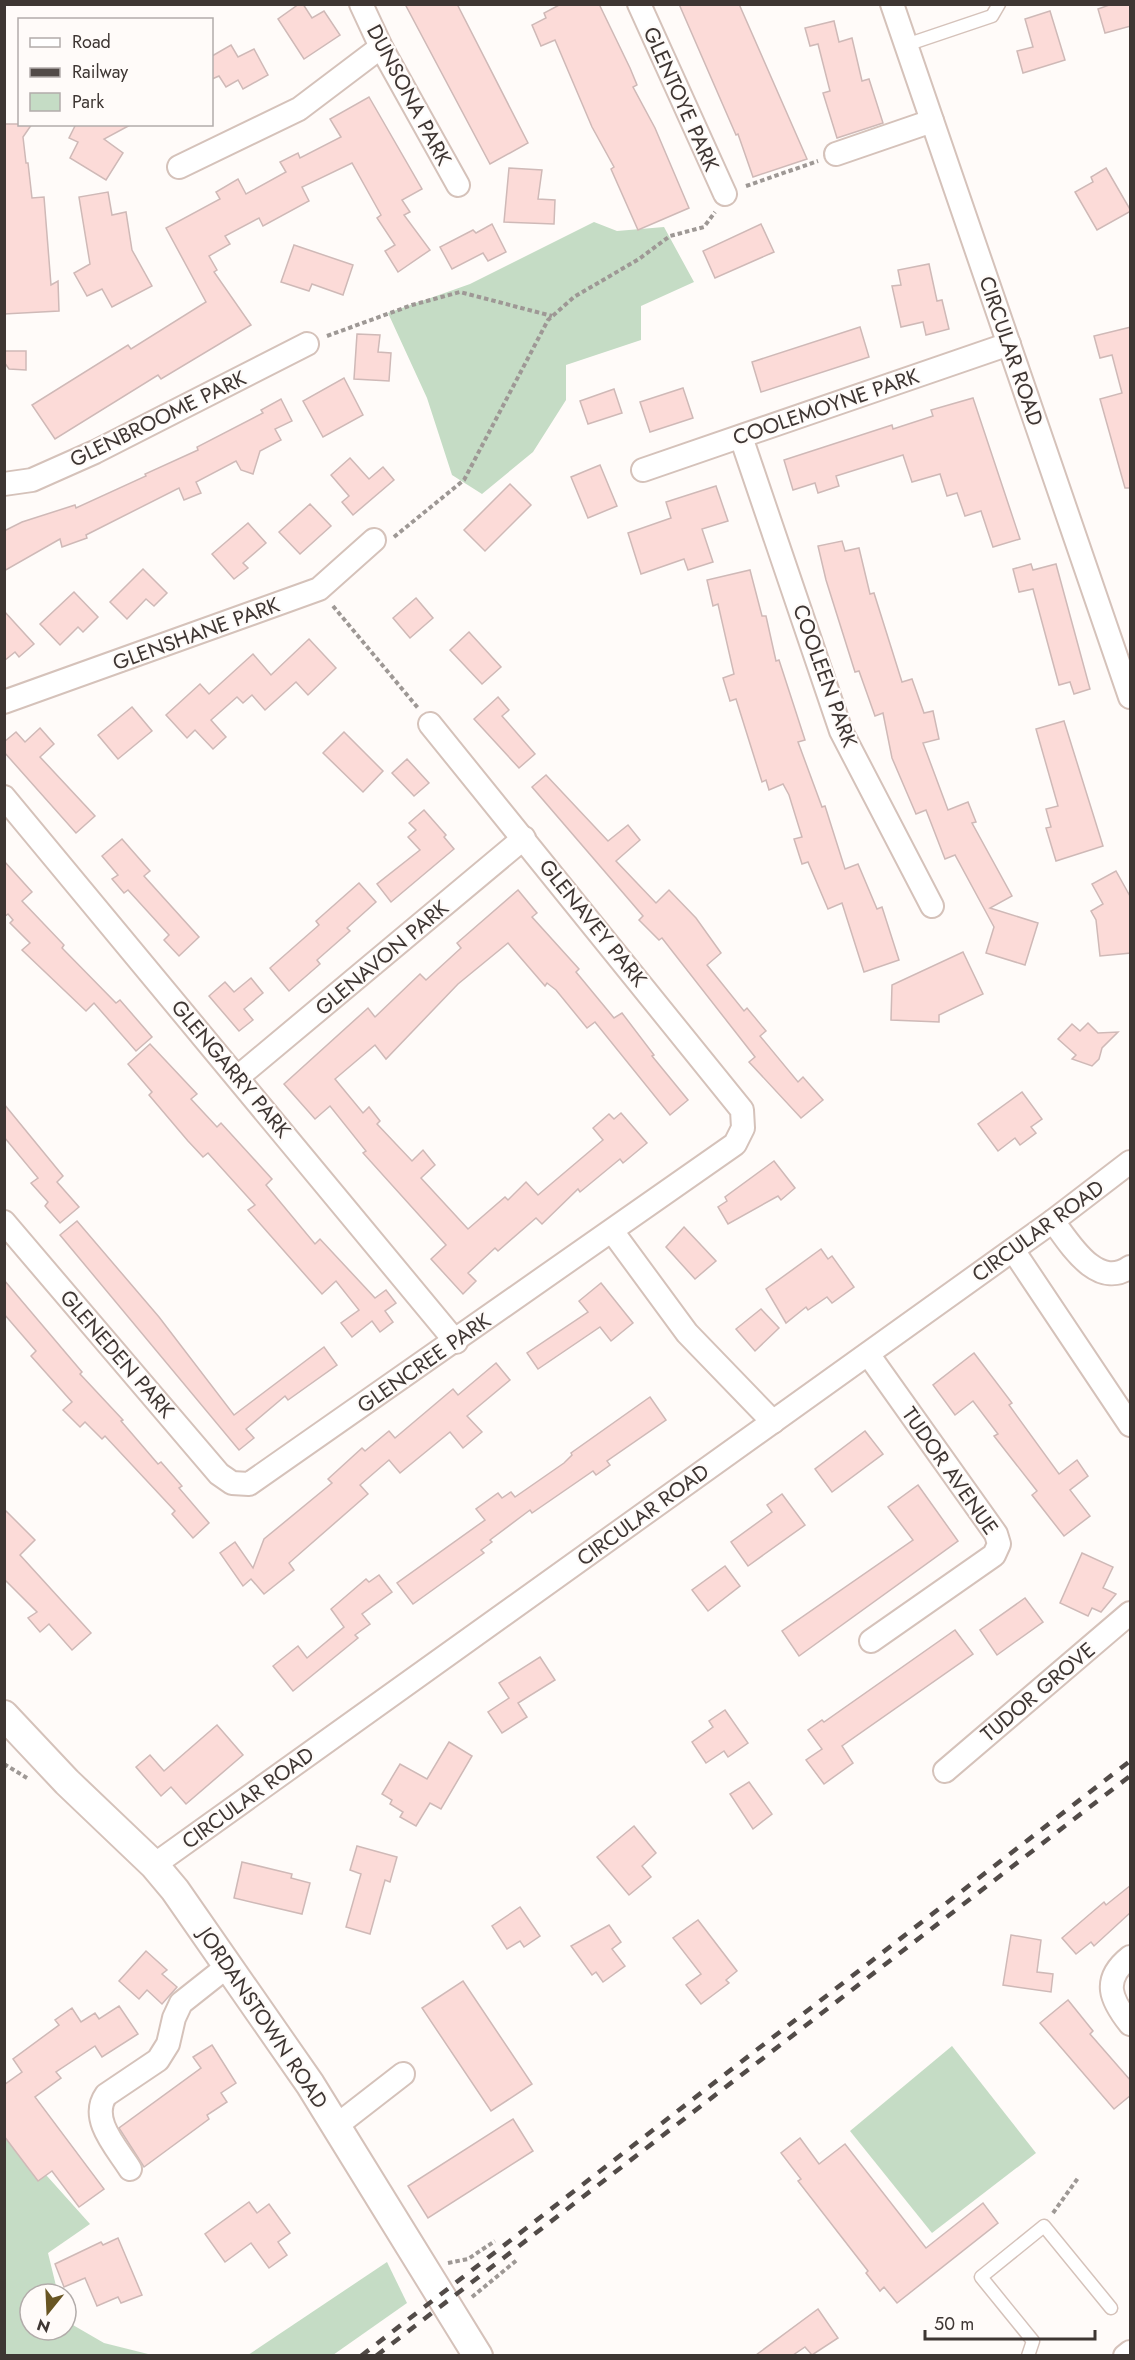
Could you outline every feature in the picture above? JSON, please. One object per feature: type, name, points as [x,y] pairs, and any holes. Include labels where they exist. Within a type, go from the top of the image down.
[{"type":"street","name":"DUNSONA PARK","points":[[361,4],[381,47],[458,185]]},
{"type":"street","name":"GLENTOYE PARK","points":[[639,4],[725,194]]},
{"type":"street","name":"CIRCULAR ROAD","points":[[892,4],[1130,692]]},
{"type":"street","points":[[179,167],[299,109],[381,47]]},
{"type":"street","points":[[836,154],[932,121]]},
{"type":"street","name":"GLENBROOME PARK","points":[[4,484],[32,480],[95,452],[307,344]]},
{"type":"street","name":"COOLEMOYNE PARK","points":[[643,470],[1009,344]]},
{"type":"street","name":"COOLEEN PARK","points":[[741,437],[841,731],[932,906]]},
{"type":"street","name":"GLENSHANE PARK","points":[[4,702],[319,588],[374,540]]},
{"type":"street","name":"GLENAVEY PARK","points":[[430,724],[742,1110],[743,1128]]},
{"type":"street","name":"GLENGARRY PARK","points":[[4,797],[456,1342]]},
{"type":"street","name":"GLENAVON PARK","points":[[238,1077],[524,838]]},
{"type":"street","name":"GLENCREE PARK","points":[[232,1483],[249,1484],[456,1342],[735,1144],[743,1128]]},
{"type":"street","name":"CIRCULAR ROAD","points":[[154,1865],[1013,1250],[1131,1162]]},
{"type":"street","points":[[1053,1221],[1075,1251],[1096,1269],[1114,1274],[1131,1267]]},
{"type":"street","name":"GLENEDEN PARK","points":[[4,1222],[219,1474],[232,1483]]},
{"type":"street","points":[[612,1230],[687,1333],[773,1422]]},
{"type":"street","points":[[1013,1250],[1131,1425]]},
{"type":"street","name":"TUDOR AVENUE","points":[[868,1354],[996,1534],[999,1544],[994,1555],[871,1641]]},
{"type":"street","name":"TUDOR GROVE","points":[[945,1771],[1131,1613]]},
{"type":"street","name":"JORDANSTOWN ROAD","points":[[4,1715],[67,1782],[154,1865],[229,1965],[336,2126],[478,2355]]},
{"type":"street","points":[[1131,1957],[1114,1977],[1112,1991],[1115,2004],[1131,2024]]},
{"type":"street","points":[[130,2169],[100,2118],[102,2101],[106,2095],[158,2060],[168,2044],[174,2018],[181,2003],[229,1965]]},
{"type":"street","points":[[336,2126],[403,2074]]},
{"type":"street","points":[[1125,2355],[1131,2352]]},
{"type":"lane","points":[[906,45],[992,16],[1002,6]]},
{"type":"lane","points":[[1028,2355],[1033,2341],[981,2277],[1044,2226],[1111,2308]]},
{"type":"path","points":[[374,540],[385,545],[464,480],[548,320],[574,297],[639,259],[670,236],[704,226],[725,194],[836,154]]},
{"type":"path","points":[[307,344],[388,313],[460,292],[553,316]]},
{"type":"path","points":[[319,588],[430,724]]},
{"type":"path","points":[[1044,2226],[1078,2178]]},
{"type":"path","points":[[427,2272],[440,2265],[468,2259],[495,2241]]},
{"type":"path","points":[[470,2299],[518,2260]]},
{"type":"green space","points":[[594,222],[617,231],[664,227],[694,282],[641,306],[641,340],[566,365],[566,400],[533,452],[482,494],[452,475],[427,398],[388,313],[470,284]]},
{"type":"green space","points":[[952,2046],[1036,2153],[932,2233],[850,2131]]},
{"type":"green space","points":[[4,2128],[90,2224],[48,2253],[55,2282],[18,2282],[18,2342],[78,2342],[78,2328],[104,2343],[152,2355],[5,2355]]},
{"type":"green space","points":[[387,2262],[407,2303],[333,2355],[248,2355]]},
{"type":"building","points":[[299,4],[303,4],[312,18],[324,11],[340,35],[304,59],[278,19]]},
{"type":"building","points":[[405,4],[457,4],[528,143],[490,164]]},
{"type":"building","points":[[561,4],[599,4],[630,68],[637,85],[633,87],[655,128],[689,208],[638,230],[611,169],[614,167],[592,127],[555,40],[541,46],[532,25],[546,18],[544,13]]},
{"type":"building","points":[[679,4],[739,4],[807,159],[753,177],[738,134],[736,135]]},
{"type":"building","points":[[1112,4],[1131,4],[1131,26],[1105,33],[1098,9]]},
{"type":"building","points":[[1050,11],[1065,60],[1023,73],[1017,51],[1033,47],[1025,19]]},
{"type":"building","points":[[834,21],[839,42],[852,38],[862,81],[869,79],[883,123],[837,138],[823,93],[830,91],[818,44],[810,46],[805,28]]},
{"type":"building","points":[[231,45],[238,57],[254,49],[268,75],[243,89],[238,80],[226,87],[219,76],[213,79],[213,55]]},
{"type":"building","points":[[369,97],[422,189],[402,200],[410,212],[404,215],[430,250],[398,272],[385,251],[395,245],[377,218],[381,215],[352,163],[302,187],[309,201],[263,226],[259,218],[225,236],[230,244],[209,256],[217,270],[214,272],[251,325],[161,379],[158,375],[55,439],[32,405],[128,345],[131,349],[206,302],[166,228],[220,199],[216,192],[238,179],[246,194],[286,172],[280,162],[298,153],[300,158],[341,137],[330,119]]},
{"type":"building","points":[[4,124],[18,124],[18,126],[31,126],[23,137],[26,163],[28,163],[32,198],[44,197],[51,285],[58,281],[59,311],[4,314]]},
{"type":"building","points":[[75,126],[128,126],[104,139],[123,153],[106,180],[70,158],[78,142],[69,138]]},
{"type":"building","points":[[509,168],[542,170],[538,199],[555,200],[554,224],[504,222]]},
{"type":"building","points":[[1106,168],[1131,211],[1097,230],[1075,192],[1093,182],[1091,177]]},
{"type":"building","points":[[108,192],[112,215],[126,212],[132,250],[152,286],[112,307],[102,289],[87,296],[74,273],[90,264],[79,197]]},
{"type":"building","points":[[492,224],[506,252],[488,261],[483,253],[452,269],[440,247],[473,230],[476,233]]},
{"type":"building","points":[[761,224],[774,252],[715,278],[703,251]]},
{"type":"building","points":[[294,245],[353,265],[343,295],[312,284],[309,291],[281,282]]},
{"type":"building","points":[[929,264],[937,301],[942,300],[949,329],[926,335],[923,322],[901,327],[892,286],[901,285],[898,270]]},
{"type":"building","points":[[860,327],[869,357],[761,392],[752,362]]},
{"type":"building","points":[[1131,327],[1131,488],[1125,488],[1100,399],[1122,393],[1112,355],[1100,358],[1094,336]]},
{"type":"building","points":[[357,334],[380,335],[378,352],[391,353],[389,381],[354,379]]},
{"type":"building","points":[[4,351],[26,351],[26,370],[9,369],[4,362]]},
{"type":"building","points":[[344,378],[363,415],[323,437],[303,401]]},
{"type":"building","points":[[683,388],[693,418],[650,432],[640,402]]},
{"type":"building","points":[[614,389],[622,413],[588,424],[580,401]]},
{"type":"building","points":[[973,398],[1020,539],[993,547],[981,511],[965,516],[957,493],[947,496],[940,474],[912,482],[903,455],[836,476],[839,486],[818,493],[815,483],[793,490],[784,460],[892,425],[893,429],[933,416],[931,410]]},
{"type":"building","points":[[281,399],[292,421],[275,429],[281,440],[260,451],[253,474],[241,470],[236,461],[196,482],[201,493],[184,500],[179,488],[86,535],[87,538],[62,547],[60,539],[4,571],[4,531],[22,522],[75,505],[76,508],[146,476],[145,474],[198,450],[197,447],[263,413],[261,410]]},
{"type":"building","points":[[350,458],[369,479],[383,467],[394,480],[353,515],[342,502],[349,496],[331,475]]},
{"type":"building","points":[[600,465],[617,506],[588,518],[571,477]]},
{"type":"building","points":[[510,484],[531,505],[485,551],[464,530]]},
{"type":"building","points":[[716,486],[728,521],[702,529],[713,562],[688,570],[684,559],[641,574],[628,533],[671,518],[666,502]]},
{"type":"building","points":[[310,504],[331,526],[300,554],[279,532]]},
{"type":"building","points":[[248,523],[266,543],[243,563],[248,568],[234,579],[212,554]]},
{"type":"building","points":[[842,541],[845,551],[859,548],[870,594],[874,593],[902,682],[912,679],[924,713],[933,711],[939,739],[923,743],[948,810],[968,802],[976,822],[972,823],[1012,896],[990,908],[1038,923],[1025,965],[986,953],[994,927],[955,855],[945,859],[926,810],[916,814],[892,758],[883,713],[875,716],[859,671],[855,672],[826,580],[818,546]]},
{"type":"building","points":[[1031,564],[1033,570],[1056,564],[1090,689],[1074,694],[1070,682],[1059,685],[1033,589],[1019,592],[1013,569]]},
{"type":"building","points":[[143,569],[167,593],[154,606],[146,599],[127,619],[110,602]]},
{"type":"building","points":[[750,570],[762,616],[766,616],[776,661],[779,660],[805,740],[798,742],[822,807],[825,806],[845,869],[858,864],[877,909],[882,907],[899,960],[864,972],[842,903],[828,909],[808,862],[802,864],[794,839],[802,837],[789,795],[783,784],[769,790],[766,780],[762,782],[736,699],[730,701],[723,678],[734,674],[718,604],[713,606],[707,580]]},
{"type":"building","points":[[74,592],[98,617],[83,632],[78,627],[60,645],[40,624]]},
{"type":"building","points":[[416,598],[433,618],[410,638],[393,618]]},
{"type":"building","points":[[4,611],[34,644],[19,657],[15,652],[4,661]]},
{"type":"building","points":[[469,632],[501,667],[482,684],[450,650]]},
{"type":"building","points":[[309,639],[336,668],[308,695],[296,682],[265,710],[252,695],[243,703],[237,697],[211,720],[226,737],[213,749],[195,730],[187,738],[166,715],[200,684],[209,694],[253,654],[271,675]]},
{"type":"building","points":[[498,697],[509,710],[502,716],[535,754],[519,768],[474,719]]},
{"type":"building","points":[[132,707],[152,731],[118,759],[98,735]]},
{"type":"building","points":[[1064,721],[1103,846],[1056,861],[1046,828],[1051,827],[1046,809],[1058,806],[1036,729]]},
{"type":"building","points":[[40,728],[54,744],[40,757],[95,816],[76,833],[4,752],[4,742],[16,732],[25,742]]},
{"type":"building","points":[[344,732],[383,771],[363,792],[323,753]]},
{"type":"building","points":[[407,759],[429,783],[414,796],[392,773]]},
{"type":"building","points":[[546,775],[608,841],[628,825],[640,840],[616,861],[656,903],[669,890],[696,918],[721,953],[707,965],[744,1011],[747,1008],[766,1031],[760,1036],[798,1082],[803,1077],[823,1100],[801,1118],[749,1062],[755,1057],[662,938],[659,940],[639,920],[643,916],[532,787]]},
{"type":"building","points":[[424,810],[446,835],[444,837],[454,849],[391,902],[377,884],[420,850],[408,837],[416,830],[409,823]]},
{"type":"building","points":[[122,839],[150,871],[144,876],[199,937],[179,956],[164,940],[169,935],[128,890],[124,893],[112,879],[118,875],[102,856]]},
{"type":"building","points":[[4,861],[32,892],[22,901],[64,945],[62,948],[116,1003],[120,1000],[152,1037],[136,1051],[94,1003],[86,1011],[22,950],[30,943],[10,923],[13,920],[8,914],[4,917]]},
{"type":"building","points":[[1116,871],[1131,898],[1131,953],[1100,956],[1096,920],[1091,911],[1103,904],[1092,884]]},
{"type":"building","points":[[359,883],[376,902],[347,928],[350,931],[317,960],[320,964],[289,991],[270,968],[319,925],[316,921]]},
{"type":"building","points":[[518,890],[537,913],[532,917],[579,969],[576,972],[614,1018],[622,1013],[654,1055],[652,1056],[688,1100],[670,1115],[595,1022],[587,1028],[556,990],[547,983],[545,986],[508,943],[458,984],[386,1059],[375,1045],[335,1079],[363,1113],[369,1107],[380,1121],[377,1124],[412,1161],[423,1150],[435,1165],[421,1178],[468,1229],[505,1197],[508,1200],[526,1182],[538,1195],[603,1140],[593,1128],[609,1114],[614,1119],[621,1113],[647,1143],[623,1163],[620,1159],[580,1192],[578,1189],[542,1224],[536,1218],[498,1251],[495,1248],[468,1273],[476,1281],[463,1294],[431,1259],[446,1245],[363,1153],[366,1151],[330,1106],[315,1119],[284,1084],[368,1008],[375,1017],[420,974],[426,980],[461,948],[457,943]]},
{"type":"building","points":[[963,952],[983,994],[939,1015],[939,1022],[891,1020],[892,985]]},
{"type":"building","points":[[251,978],[263,993],[244,1009],[253,1020],[239,1031],[209,996],[225,982],[234,992]]},
{"type":"building","points":[[1088,1023],[1098,1033],[1118,1032],[1102,1048],[1099,1059],[1092,1066],[1072,1059],[1076,1055],[1058,1039],[1072,1024],[1080,1031]]},
{"type":"building","points":[[150,1044],[197,1094],[191,1099],[217,1127],[221,1123],[272,1179],[266,1185],[315,1244],[320,1239],[375,1298],[386,1290],[396,1303],[385,1311],[393,1322],[380,1332],[372,1321],[352,1337],[341,1323],[359,1310],[336,1281],[322,1294],[248,1210],[255,1205],[208,1153],[203,1157],[149,1095],[152,1092],[128,1064]]},
{"type":"building","points":[[1022,1092],[1042,1119],[1031,1127],[1036,1133],[1020,1145],[1015,1138],[998,1151],[978,1124]]},
{"type":"building","points":[[4,1104],[63,1176],[57,1182],[79,1207],[60,1223],[45,1206],[48,1202],[31,1183],[38,1178],[4,1137]]},
{"type":"building","points":[[774,1161],[795,1188],[781,1200],[778,1196],[728,1224],[718,1207],[727,1201],[725,1197]]},
{"type":"building","points":[[77,1221],[159,1317],[234,1415],[324,1347],[337,1365],[288,1400],[285,1396],[246,1429],[254,1438],[239,1450],[60,1235]]},
{"type":"building","points":[[684,1227],[716,1261],[695,1279],[666,1247]]},
{"type":"building","points":[[821,1249],[828,1259],[832,1256],[854,1287],[832,1303],[827,1297],[808,1310],[806,1307],[786,1323],[766,1289]]},
{"type":"building","points":[[4,1280],[82,1372],[80,1374],[123,1420],[121,1421],[158,1464],[161,1462],[182,1486],[179,1488],[209,1523],[193,1538],[172,1514],[175,1511],[105,1436],[102,1439],[85,1422],[80,1427],[63,1410],[72,1402],[31,1356],[36,1351],[4,1314]]},
{"type":"building","points":[[601,1283],[633,1323],[611,1341],[600,1327],[538,1369],[527,1353],[588,1312],[579,1301]]},
{"type":"building","points":[[761,1309],[779,1328],[755,1351],[736,1329]]},
{"type":"building","points":[[974,1353],[1012,1403],[1009,1405],[1059,1474],[1077,1460],[1088,1476],[1070,1490],[1090,1516],[1064,1536],[1032,1495],[1037,1491],[994,1436],[998,1434],[973,1401],[955,1415],[933,1385]]},
{"type":"building","points":[[496,1363],[510,1380],[467,1416],[482,1432],[463,1448],[450,1432],[400,1473],[389,1460],[360,1485],[368,1494],[289,1563],[294,1570],[264,1594],[251,1579],[243,1586],[220,1553],[235,1542],[253,1568],[264,1539],[332,1483],[328,1479],[362,1448],[365,1451],[389,1431],[395,1438],[453,1389],[458,1395]]},
{"type":"building","points":[[650,1397],[666,1420],[607,1461],[610,1465],[596,1475],[593,1471],[532,1513],[530,1510],[490,1540],[492,1542],[481,1550],[484,1553],[413,1604],[397,1583],[485,1520],[476,1509],[498,1493],[502,1498],[511,1492],[515,1497],[564,1463],[572,1455],[571,1453]]},
{"type":"building","points":[[865,1431],[883,1454],[832,1492],[815,1469]]},
{"type":"building","points":[[918,1485],[958,1541],[799,1656],[782,1631],[913,1540],[888,1507]]},
{"type":"building","points":[[782,1494],[805,1525],[748,1566],[731,1542],[772,1512],[767,1505]]},
{"type":"building","points":[[4,1509],[35,1540],[20,1555],[91,1633],[72,1650],[49,1624],[40,1632],[28,1618],[37,1612],[4,1579]]},
{"type":"building","points":[[1082,1553],[1113,1567],[1103,1588],[1116,1594],[1101,1612],[1092,1608],[1088,1616],[1060,1603]]},
{"type":"building","points":[[725,1566],[740,1586],[708,1611],[692,1590]]},
{"type":"building","points":[[379,1575],[392,1592],[362,1614],[370,1624],[355,1635],[358,1638],[293,1691],[273,1666],[298,1646],[307,1658],[344,1627],[331,1609],[366,1579],[369,1582]]},
{"type":"building","points":[[1025,1598],[1043,1622],[997,1655],[980,1630]]},
{"type":"building","points":[[955,1630],[973,1654],[842,1746],[853,1763],[824,1784],[806,1760],[822,1749],[808,1730],[822,1720],[824,1722]]},
{"type":"building","points":[[540,1657],[555,1680],[518,1703],[527,1717],[502,1733],[488,1712],[509,1698],[499,1683]]},
{"type":"building","points":[[725,1710],[748,1743],[728,1757],[724,1751],[706,1763],[692,1742],[713,1727],[709,1721]]},
{"type":"building","points":[[217,1725],[243,1755],[186,1804],[171,1787],[161,1796],[136,1767],[150,1755],[164,1771]]},
{"type":"building","points":[[449,1742],[472,1756],[441,1809],[430,1803],[416,1826],[400,1817],[403,1812],[390,1804],[392,1800],[382,1794],[400,1764],[427,1779]]},
{"type":"building","points":[[749,1782],[772,1814],[753,1829],[730,1794]]},
{"type":"building","points":[[634,1826],[656,1853],[642,1866],[651,1877],[629,1895],[597,1857]]},
{"type":"building","points":[[357,1846],[397,1857],[390,1882],[385,1880],[370,1934],[346,1927],[361,1874],[350,1870]]},
{"type":"building","points":[[242,1862],[292,1874],[291,1878],[310,1883],[302,1914],[234,1898]]},
{"type":"building","points":[[1131,1885],[1131,1912],[1094,1946],[1091,1942],[1076,1954],[1062,1938],[1104,1902],[1106,1905]]},
{"type":"building","points":[[520,1907],[540,1936],[524,1947],[520,1941],[507,1949],[492,1926]]},
{"type":"building","points":[[698,1920],[737,1971],[726,1980],[729,1983],[701,2004],[686,1985],[701,1974],[673,1938]]},
{"type":"building","points":[[609,1925],[621,1942],[612,1949],[625,1966],[603,1982],[596,1972],[592,1975],[571,1946]]},
{"type":"building","points":[[1011,1935],[1041,1940],[1037,1972],[1053,1974],[1051,1992],[1003,1985]]},
{"type":"building","points":[[146,1951],[167,1970],[162,1974],[177,1987],[162,2004],[147,1990],[139,1999],[119,1981]]},
{"type":"building","points":[[463,1981],[532,2084],[491,2111],[422,2008]]},
{"type":"building","points":[[1068,2000],[1093,2031],[1090,2034],[1131,2081],[1131,2095],[1114,2109],[1040,2023]]},
{"type":"building","points":[[119,2006],[138,2034],[102,2057],[95,2046],[56,2072],[61,2078],[35,2097],[104,2189],[79,2207],[52,2171],[38,2181],[4,2136],[4,2085],[22,2072],[13,2059],[59,2025],[55,2020],[72,2008],[81,2022],[95,2013],[99,2019]]},
{"type":"building","points":[[212,2045],[236,2083],[221,2093],[227,2102],[207,2115],[209,2119],[144,2167],[119,2128],[201,2068],[193,2057]]},
{"type":"building","points":[[513,2119],[533,2151],[428,2218],[408,2186]]},
{"type":"building","points":[[800,2138],[819,2164],[845,2144],[926,2248],[983,2203],[998,2223],[897,2303],[884,2287],[880,2291],[866,2273],[868,2271],[798,2181],[801,2179],[781,2153]]},
{"type":"building","points":[[249,2202],[257,2213],[269,2204],[290,2233],[278,2242],[287,2255],[269,2268],[251,2243],[225,2262],[205,2234]]},
{"type":"building","points":[[118,2238],[142,2295],[121,2303],[118,2297],[97,2306],[85,2278],[76,2282],[62,2282],[55,2264],[101,2242],[103,2245]]},
{"type":"building","points":[[818,2309],[838,2338],[812,2355],[805,2347],[793,2355],[756,2355]]},
{"type":"railway","points":[[361,2356],[1130,1761]]},
{"type":"railway","points":[[376,2356],[1130,1776]]}]
